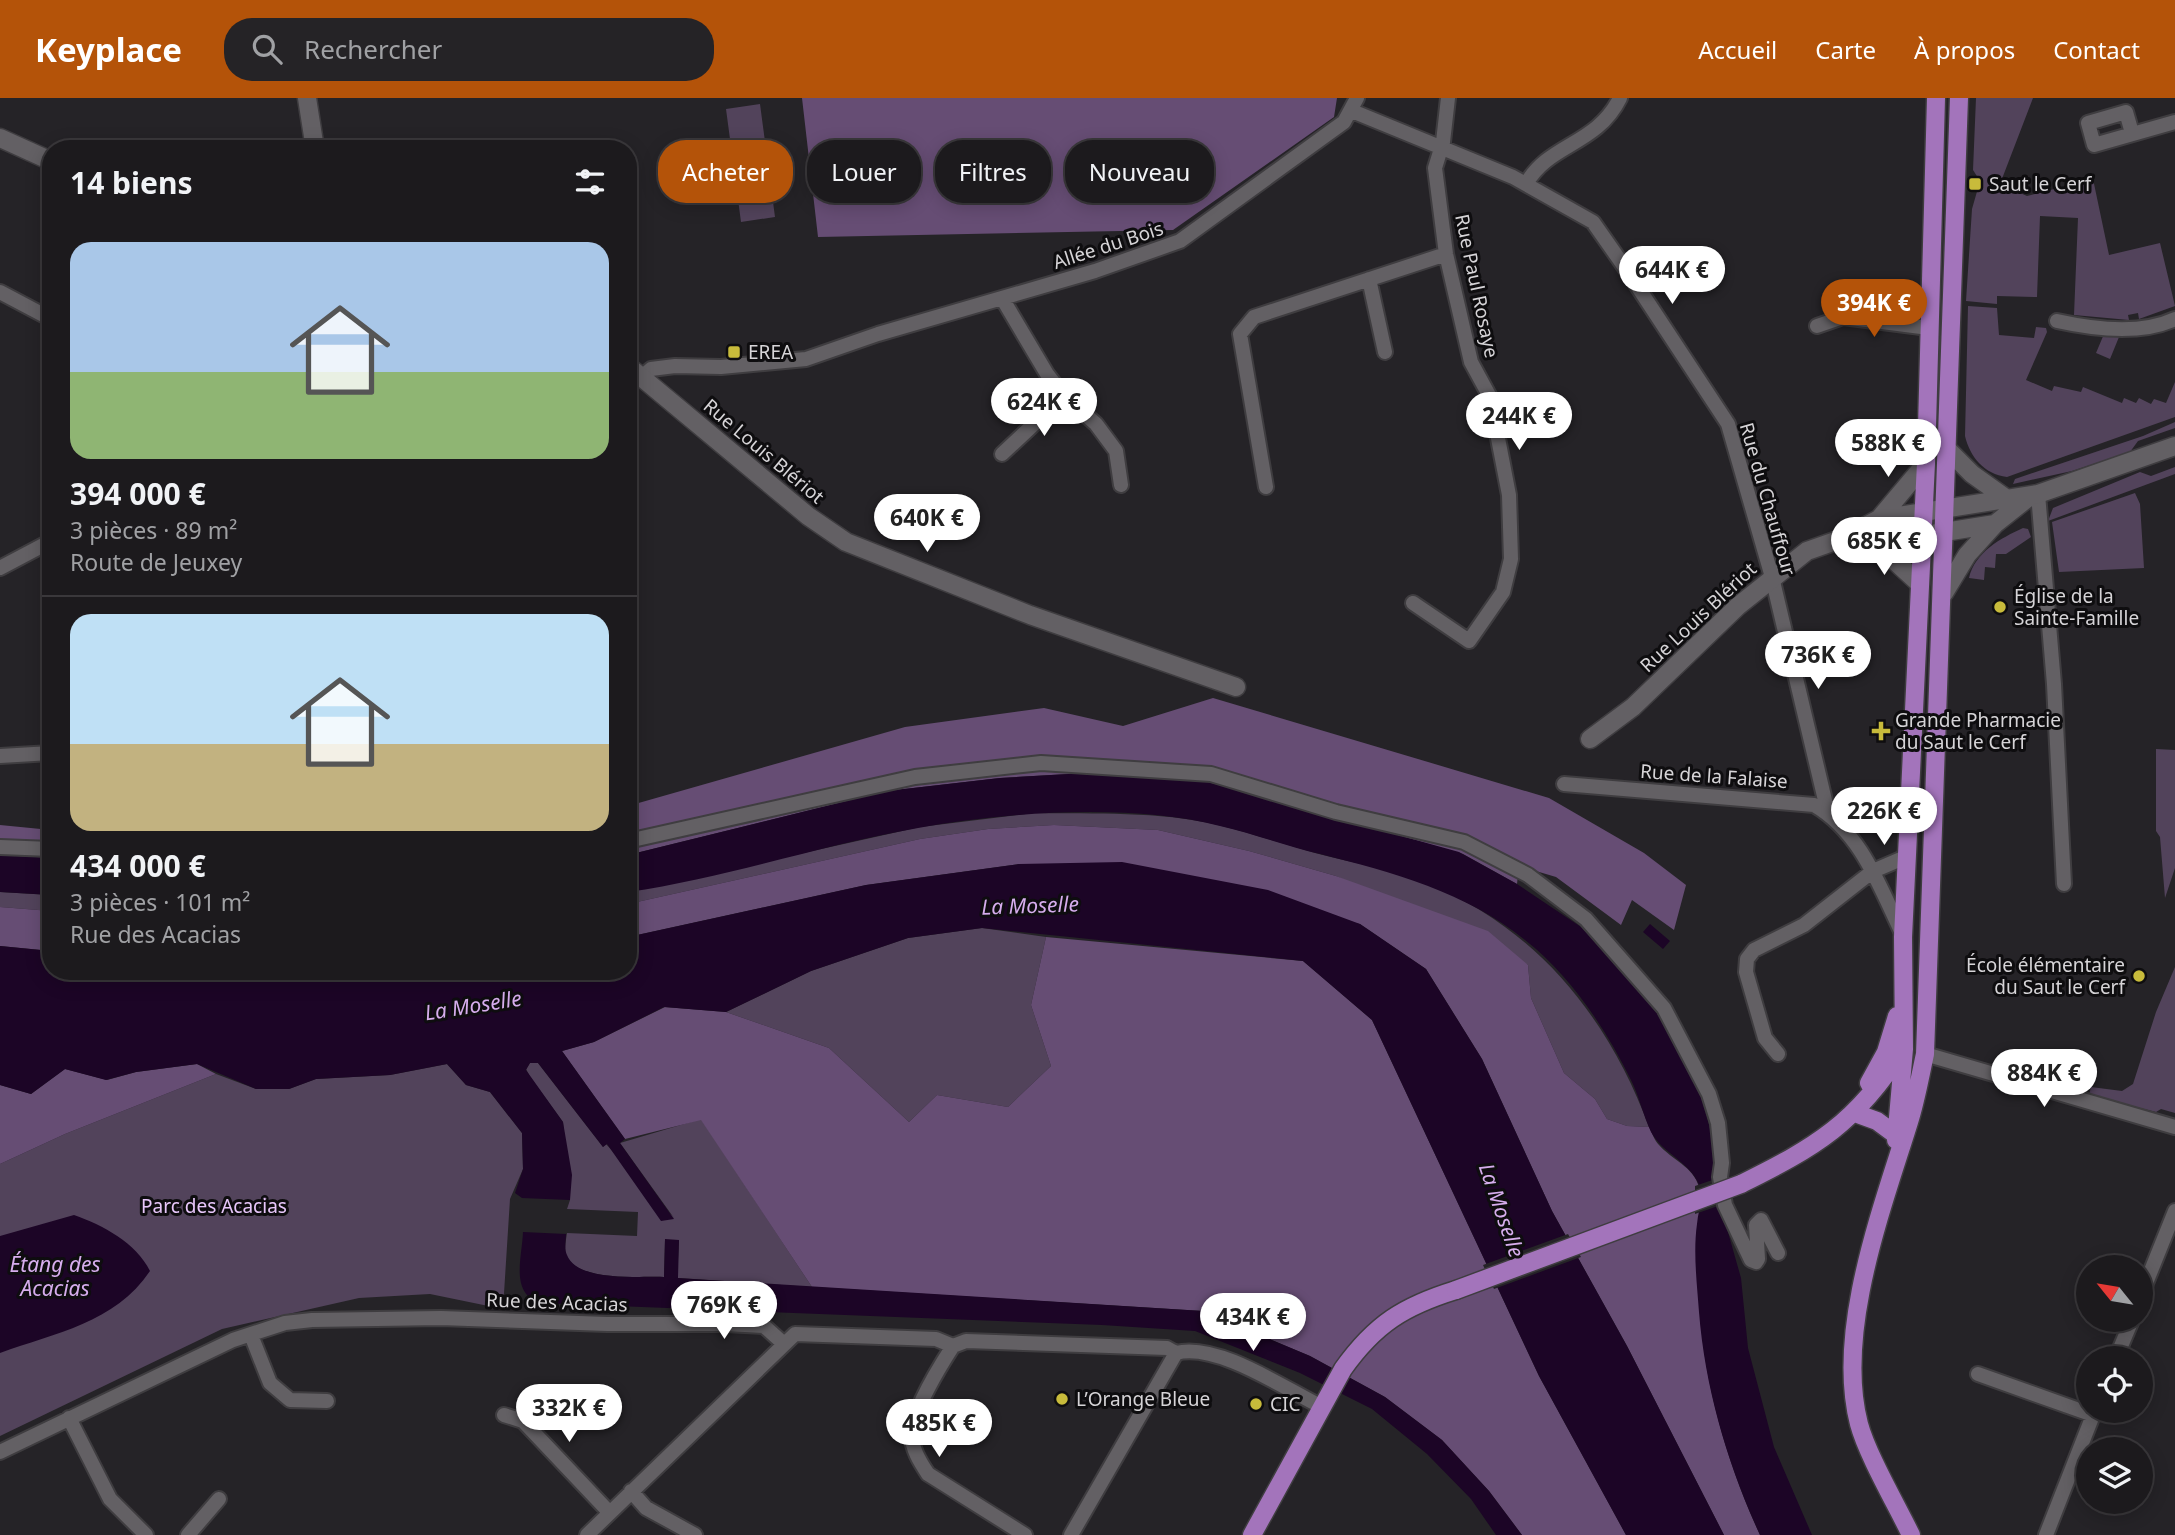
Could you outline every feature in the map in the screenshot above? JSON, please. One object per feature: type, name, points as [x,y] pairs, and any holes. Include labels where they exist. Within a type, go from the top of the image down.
[{"type":"main road","points":[[1896,1160],[1902,1049],[1903,937],[1926,463],[1936,98]]},
{"type":"main road","points":[[1911,1535],[1859,1425],[1852,1375],[1857,1321],[1871,1248],[1910,1120],[1925,1054],[1924,1007],[1944,593],[1942,533],[1959,98]]},
{"type":"main road","points":[[1801,1151],[1849,1106],[1870,1082],[1886,1052],[1901,1002]]},
{"type":"main road","points":[[1252,1535],[1343,1369],[1378,1327],[1427,1299],[1741,1184],[1831,1134],[1855,1113],[1902,1049],[1924,1007]]},
{"type":"main road","points":[[1855,1113],[1877,1121],[1896,1135]]},
{"type":"street","points":[[307,98],[314,140]]},
{"type":"street","name":"Rue Paul Rosaye","points":[[1413,603],[1469,640],[1503,592],[1511,559],[1509,495],[1490,397],[1471,362],[1447,254],[1435,168],[1441,149],[1448,98]]},
{"type":"street","points":[[1526,184],[1540,164],[1599,129],[1620,98]]},
{"type":"street","name":"Rue du Chauffour","points":[[1354,104],[1441,149],[1526,184],[1593,222],[1728,424],[1772,577],[1828,813]]},
{"type":"street","name":"Allée du Bois","points":[[637,371],[675,366],[721,368],[806,359],[878,334],[1095,271],[1180,241],[1344,122],[1354,104]]},
{"type":"street","points":[[2132,133],[2175,122]]},
{"type":"street","points":[[0,138],[42,158]]},
{"type":"street","points":[[1266,487],[1240,334],[1254,317],[1447,254]]},
{"type":"street","points":[[1369,279],[1385,352]]},
{"type":"street","points":[[0,292],[42,314]]},
{"type":"street","points":[[1002,298],[1032,354],[1063,396],[1096,424],[1116,451],[1121,485]]},
{"type":"street","points":[[1817,326],[1843,317],[1929,328]]},
{"type":"street","points":[[2057,321],[2085,327],[2158,327],[2175,319]]},
{"type":"street","name":"Rue Louis Blériot","points":[[637,372],[808,516],[846,542],[1030,615],[1236,687]]},
{"type":"street","points":[[1002,454],[1063,396]]},
{"type":"street","points":[[1944,593],[1967,555],[1995,524],[2035,495],[2175,446]]},
{"type":"street","points":[[1945,447],[1972,474],[2007,499]]},
{"type":"street","name":"Rue Louis Blériot","points":[[1879,519],[1926,463]]},
{"type":"street","points":[[2035,495],[2054,684],[2064,884]]},
{"type":"street","name":"Rue Louis Blériot","points":[[1590,739],[1633,707],[1772,577],[1807,551],[1842,539],[1879,519],[2035,495]]},
{"type":"street","name":"Rue Louis Blériot","points":[[1842,539],[1875,542],[1995,524]]},
{"type":"street","points":[[1875,542],[1920,584]]},
{"type":"street","points":[[0,568],[42,546]]},
{"type":"street","points":[[0,756],[42,754]]},
{"type":"street","points":[[637,839],[915,777],[1041,763],[1117,765],[1211,774],[1336,812],[1464,842],[1528,875],[1586,919],[1657,999],[1709,1094],[1718,1123],[1722,1163],[1720,1177],[1725,1205],[1751,1260],[1756,1262],[1758,1259],[1756,1225],[1761,1220],[1778,1253]]},
{"type":"street","name":"Rue de la Falaise","points":[[1564,784],[1799,802],[1828,813],[1846,831],[1873,870],[1903,937]]},
{"type":"street","points":[[0,847],[42,849]]},
{"type":"street","points":[[1778,1054],[1765,1038],[1746,972],[1747,959],[1754,950],[1804,925],[1873,870],[1908,856]]},
{"type":"street","points":[[1902,1049],[2175,1127]]},
{"type":"street","points":[[1902,1049],[1925,1054]]},
{"type":"street","points":[[2153,1266],[2175,1211]]},
{"type":"street","name":"Rue des Acacias","points":[[0,1452],[202,1354],[285,1324],[357,1319],[726,1324],[764,1326],[784,1344]]},
{"type":"street","points":[[587,1535],[795,1335],[811,1333],[936,1339],[953,1346],[965,1342],[992,1342],[1167,1348],[1177,1353],[1191,1349],[1220,1356],[1325,1402]]},
{"type":"street","points":[[251,1335],[270,1383],[290,1400],[327,1401]]},
{"type":"street","points":[[953,1346],[915,1418],[912,1434],[918,1458],[928,1474],[1026,1535]]},
{"type":"street","points":[[1071,1535],[1177,1353]]},
{"type":"street","points":[[1979,1374],[2076,1407]]},
{"type":"street","points":[[504,1415],[523,1421],[609,1512]]},
{"type":"street","points":[[69,1418],[110,1499],[146,1535]]},
{"type":"street","points":[[2046,1535],[2090,1423]]},
{"type":"street","points":[[631,1491],[646,1508],[695,1535]]},
{"type":"street","points":[[188,1535],[219,1499]]},
{"type":"green space","points":[[1976,98],[2033,98],[2000,184],[2027,196],[2093,179],[2109,255],[2160,243],[2175,306],[2139,319],[2138,313],[2128,315],[2129,320],[2074,315],[2078,218],[2040,216],[2037,297],[1997,296],[1997,304],[1966,301],[1972,209],[1980,181],[1973,170]]},
{"type":"green space","points":[[760,104],[765,140],[730,140],[726,109]]},
{"type":"green space","points":[[738,203],[773,203],[775,217],[741,222]]},
{"type":"green space","points":[[1968,306],[1997,308],[1999,335],[2034,338],[2036,327],[2046,328],[2047,332],[2026,380],[2052,391],[2054,386],[2081,392],[2083,387],[2122,403],[2124,398],[2136,403],[2139,398],[2151,404],[2154,399],[2166,403],[2175,382],[2175,417],[2007,477],[1991,472],[1974,457],[1965,436]]},
{"type":"green space","points":[[2104,334],[2119,337],[2110,359],[2096,353]]},
{"type":"green space","points":[[2175,422],[2175,428],[2138,441],[2130,452],[2072,471],[2013,484],[2015,479],[2143,436]]},
{"type":"green space","points":[[2175,467],[2175,474],[2048,521],[2053,508],[2140,472],[2151,476]]},
{"type":"green space","points":[[2135,493],[2140,504],[2144,568],[2059,572],[2052,522]]},
{"type":"green space","points":[[2023,528],[2028,529],[2031,537],[2006,554],[1996,554],[1995,568],[1985,567],[1984,580],[1969,578],[1983,553],[1998,541]]},
{"type":"green space","points":[[2156,749],[2175,750],[2175,868],[2165,898],[2160,837],[2156,831]]},
{"type":"green space","points":[[1034,813],[1173,817],[1243,831],[1432,886],[1506,927],[1566,983],[1614,1051],[1649,1127],[1627,1126],[1607,1119],[1595,1099],[1564,1073],[1531,998],[1528,965],[1336,876],[1249,851],[1158,830],[1054,825],[988,829],[920,839],[637,902],[637,890],[920,827]]},
{"type":"green space","points":[[0,892],[42,894],[42,910],[0,907]]},
{"type":"green space","points":[[982,928],[1046,937],[1031,1005],[1051,1066],[1008,1107],[937,1095],[909,1122],[829,1048],[726,1012],[811,971],[908,938]]},
{"type":"green space","points":[[2175,967],[2175,1113],[2161,1109],[2156,1112],[2089,1095],[2091,1087],[2122,1091],[2133,1084],[2156,1012]]},
{"type":"green space","points":[[530,1063],[538,1063],[603,1147],[606,1144],[674,1218],[620,1143],[701,1119],[812,1287],[677,1278],[679,1240],[665,1240],[664,1277],[595,1274],[572,1264],[565,1253],[567,1233],[637,1236],[638,1212],[567,1209],[570,1200],[563,1122],[530,1077],[526,1069]]},
{"type":"green space","name":"Parc des Acacias","points":[[447,1064],[466,1085],[490,1092],[522,1133],[523,1169],[510,1199],[503,1309],[430,1294],[359,1298],[222,1329],[0,1436],[0,1164],[65,1134],[216,1074],[256,1089],[289,1089],[316,1079],[390,1075]]},
{"type":"shaded area","points":[[802,98],[1337,98],[1334,117],[1214,201],[1214,140],[1065,140],[1065,203],[1211,203],[1173,230],[818,237],[814,203],[921,203],[921,140],[807,141]]},
{"type":"shaded area","points":[[1213,698],[1549,798],[1644,853],[1686,885],[1674,930],[1632,900],[1621,925],[1556,877],[1519,866],[1517,884],[1463,854],[1204,781],[1104,772],[1000,778],[887,791],[637,853],[637,803],[905,727],[1044,708],[1123,726]]},
{"type":"shaded area","points":[[0,825],[42,829],[42,857],[0,855]]},
{"type":"shaded area","points":[[1054,825],[1158,830],[1249,851],[1336,876],[1488,931],[1528,965],[1531,998],[1564,1073],[1595,1099],[1607,1119],[1627,1126],[1649,1127],[1659,1145],[1692,1174],[1699,1187],[1702,1226],[1699,1299],[1705,1360],[1727,1449],[1760,1535],[1724,1535],[1627,1346],[1552,1211],[1482,1059],[1426,969],[1360,924],[1019,864],[866,885],[637,935],[637,902],[920,839],[988,829]]},
{"type":"shaded area","points":[[0,907],[42,910],[42,950],[0,946]]},
{"type":"shaded area","points":[[1046,937],[1303,961],[1372,1020],[1539,1376],[1626,1535],[1522,1535],[1489,1491],[1442,1440],[1385,1397],[1310,1356],[1203,1311],[812,1287],[701,1120],[625,1139],[562,1051],[594,1042],[665,1007],[726,1012],[829,1048],[909,1122],[937,1095],[1008,1107],[1051,1066],[1031,1005]]},
{"type":"shaded area","points":[[197,1064],[216,1074],[65,1134],[0,1164],[0,1085],[31,1094],[65,1069],[107,1080],[136,1072]]},
{"type":"water","points":[[1104,772],[1204,781],[1459,852],[1517,884],[1581,927],[1635,981],[1675,1040],[1701,1091],[1712,1138],[1720,1204],[1741,1278],[1748,1348],[1774,1447],[1812,1535],[1760,1535],[1728,1454],[1702,1341],[1695,1257],[1701,1195],[1695,1177],[1651,1132],[1634,1086],[1621,1061],[1572,986],[1525,940],[1478,909],[1453,896],[1401,876],[1233,829],[1185,819],[1109,812],[1029,814],[953,822],[882,835],[637,891],[637,853],[887,791],[1000,778]]},
{"type":"water","points":[[0,855],[42,857],[42,894],[0,892]]},
{"type":"water","name":"La Moselle","points":[[1122,862],[1268,890],[1360,924],[1426,969],[1482,1059],[1552,1211],[1627,1346],[1724,1535],[1626,1535],[1539,1376],[1372,1020],[1303,961],[982,928],[908,938],[811,971],[726,1012],[664,1007],[594,1042],[562,1051],[625,1139],[620,1143],[674,1219],[661,1221],[607,1144],[603,1147],[538,1063],[530,1063],[526,1070],[563,1122],[572,1175],[570,1200],[522,1198],[515,1193],[523,1169],[522,1133],[490,1092],[466,1085],[447,1064],[390,1075],[316,1079],[289,1089],[256,1089],[197,1064],[136,1072],[106,1080],[65,1069],[31,1094],[0,1085],[0,946],[42,950],[42,980],[637,980],[637,935],[866,885],[1019,864]]},
{"type":"water","points":[[1650,924],[1670,941],[1663,949],[1643,932]]},
{"type":"water","name":"Étang des Acacias","points":[[74,1215],[118,1236],[136,1252],[150,1271],[136,1289],[102,1315],[0,1353],[0,1236]]},
{"type":"water","points":[[523,1232],[566,1234],[566,1253],[573,1264],[595,1274],[610,1276],[664,1277],[665,1239],[679,1240],[678,1278],[1203,1311],[1310,1356],[1385,1397],[1442,1440],[1489,1491],[1522,1535],[1496,1535],[1471,1499],[1427,1454],[1372,1409],[1300,1373],[1195,1331],[539,1303],[530,1298],[521,1283]]},
{"type":"pier","points":[[1721,1177],[1724,1204],[1695,1214],[1695,1186]]},
{"type":"pier","points":[[1568,1234],[1581,1257],[1494,1289],[1483,1265]]},
{"type":"place","name":"Saut le Cerf","points":[[1975,184]]},
{"type":"place","name":"EREA","points":[[734,352]]},
{"type":"place","name":"Église de la Sainte-Famille","points":[[2000,607]]},
{"type":"place","name":"Grande Pharmacie du Saut le Cerf","points":[[1881,731]]},
{"type":"place","name":"École élémentaire du Saut le Cerf","points":[[2139,976]]},
{"type":"place","name":"L’Orange Bleue","points":[[1062,1399]]},
{"type":"place","name":"CIC","points":[[1256,1404]]}]
